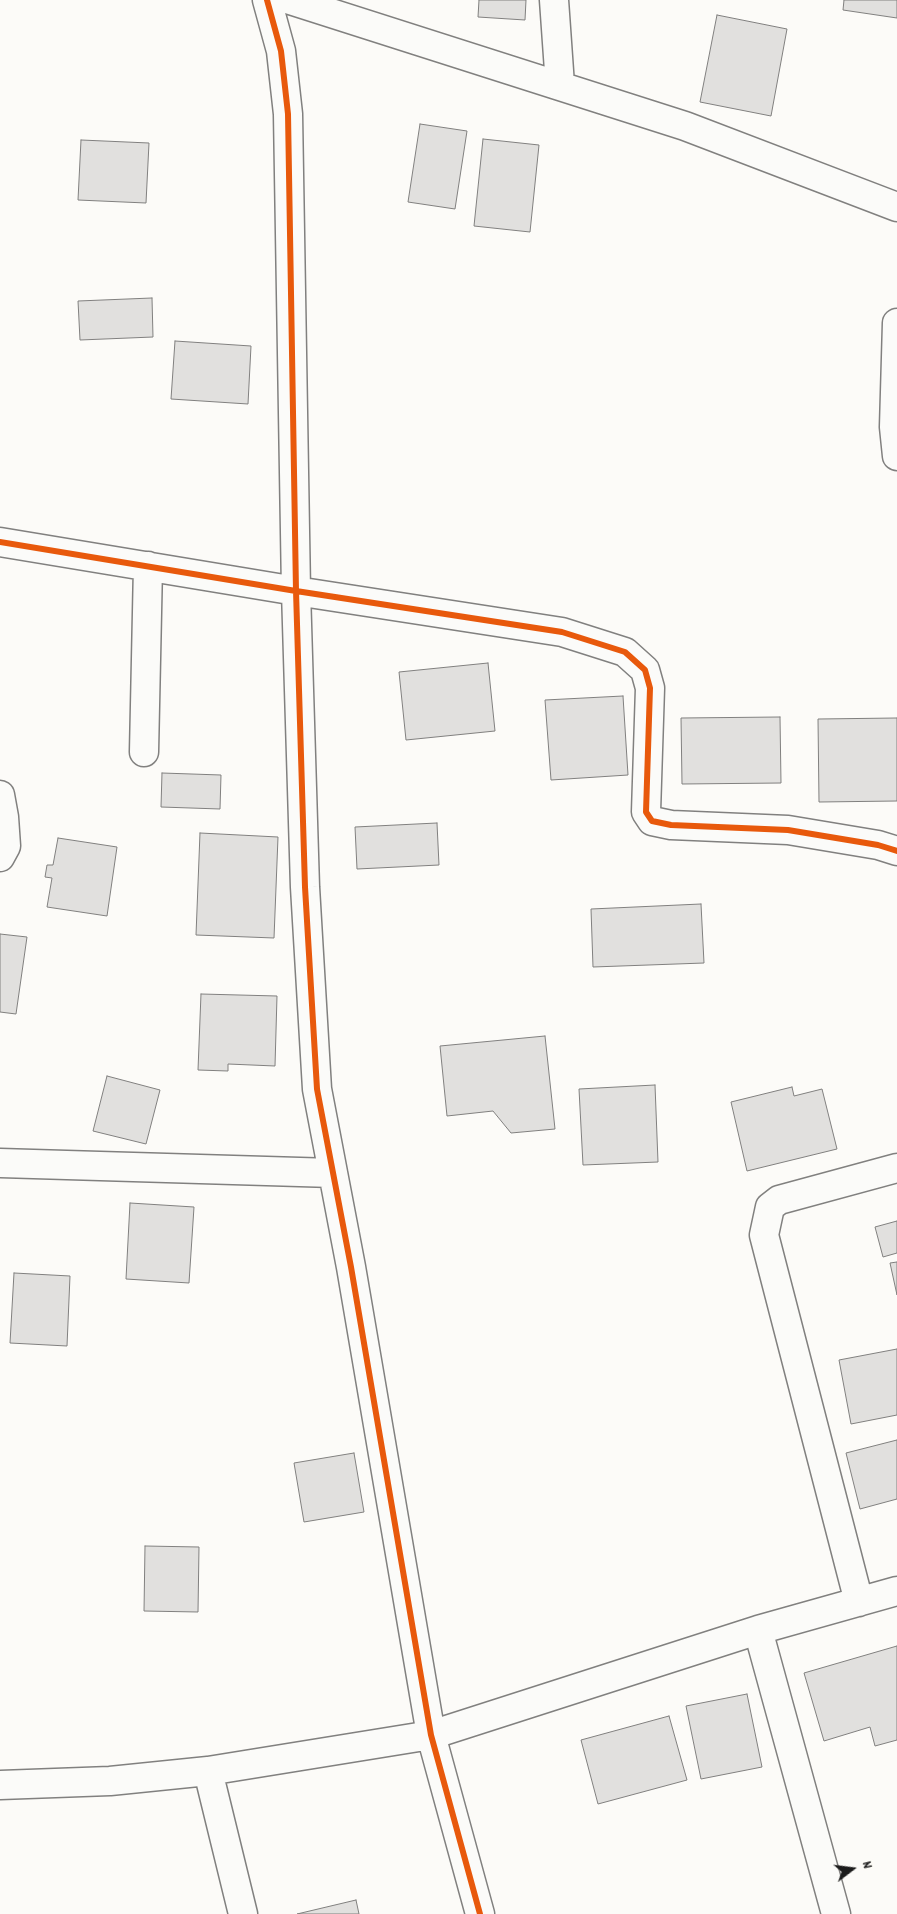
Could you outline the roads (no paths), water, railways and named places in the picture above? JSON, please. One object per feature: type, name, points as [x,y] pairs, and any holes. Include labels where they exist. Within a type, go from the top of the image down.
[{"type":"street","points":[[267,0],[281,51],[288,114],[296,591],[305,888],[317,1090],[351,1267],[432,1735],[480,1914]]},
{"type":"street","points":[[290,0],[685,126],[897,206]]},
{"type":"street","points":[[554,0],[560,85]]},
{"type":"street","points":[[897,323],[894,427],[897,456]]},
{"type":"street","points":[[0,542],[296,591],[562,632],[625,652],[645,670],[650,688],[646,812],[652,821],[671,825],[788,830],[878,845],[897,851]]},
{"type":"street","points":[[144,752],[148,566]]},
{"type":"street","points":[[0,795],[6,846],[0,857]]},
{"type":"street","points":[[0,1163],[333,1173]]},
{"type":"street","points":[[859,1602],[764,1234],[770,1207],[787,1196],[897,1168]]},
{"type":"street","points":[[0,1786],[110,1781],[208,1771],[432,1735],[758,1630],[897,1591]]},
{"type":"street","points":[[758,1630],[836,1914]]},
{"type":"street","points":[[208,1771],[243,1914]]}]
